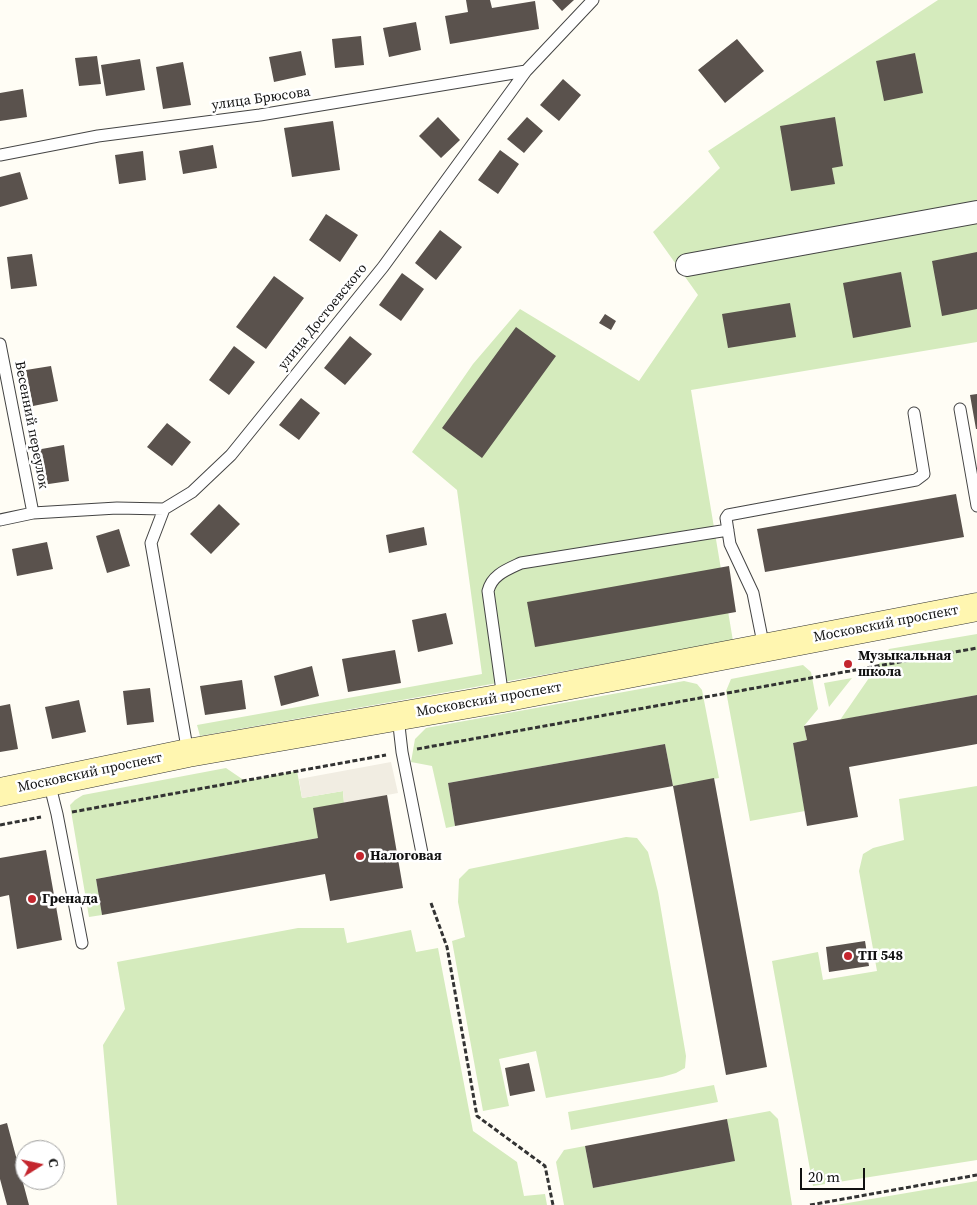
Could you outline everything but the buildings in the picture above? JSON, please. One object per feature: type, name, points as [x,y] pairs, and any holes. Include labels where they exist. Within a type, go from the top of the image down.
[{"type":"street","points":[[687,265],[977,212]]},
{"type":"street","name":"Московский проспект","points":[[0,792],[188,753],[503,698],[977,607]]},
{"type":"lane","name":"улица Достоевского","points":[[164,509],[192,492],[231,455],[383,267],[526,71],[593,0]]},
{"type":"lane","name":"улица Брюсова","points":[[0,155],[98,136],[260,115],[526,71]]},
{"type":"lane","name":"Весенний переулок","points":[[0,344],[33,513]]},
{"type":"lane","points":[[960,409],[977,506]]},
{"type":"lane","points":[[764,648],[753,593],[730,544],[726,518],[730,513],[916,480],[924,474],[914,413]]},
{"type":"lane","points":[[0,520],[33,513],[117,508],[164,509],[151,543],[188,753]]},
{"type":"lane","points":[[503,698],[488,591],[491,582],[504,571],[520,563],[728,530]]},
{"type":"lane","points":[[398,717],[402,752],[422,853]]},
{"type":"lane","points":[[49,782],[82,943]]},
{"type":"path","points":[[0,825],[977,648]]},
{"type":"path","points":[[430,903],[447,947],[477,1116],[545,1166],[553,1205]]},
{"type":"path","points":[[810,1205],[977,1175]]},
{"type":"green space","points":[[938,0],[977,0],[977,342],[691,390],[733,641],[200,736],[197,725],[482,674],[457,490],[412,452],[473,364],[520,309],[639,381],[698,295],[653,232],[720,168],[708,151]]},
{"type":"green space","points":[[977,634],[977,695],[840,720],[889,649]]},
{"type":"green space","points":[[803,665],[811,672],[818,709],[804,726],[807,740],[793,743],[805,811],[750,821],[726,691],[731,679]]},
{"type":"green space","points":[[852,678],[829,707],[824,683]]},
{"type":"green space","points":[[684,681],[697,684],[702,690],[719,778],[673,786],[665,744],[448,783],[455,826],[446,828],[432,766],[411,762],[415,739],[426,728]]},
{"type":"green space","points":[[226,768],[245,781],[297,771],[302,798],[343,791],[344,803],[318,838],[96,879],[102,915],[89,917],[70,805],[83,795]]},
{"type":"green space","points":[[977,786],[977,1160],[813,1186],[772,961],[818,952],[823,980],[877,971],[859,871],[863,854],[873,848],[904,840],[899,799]]},
{"type":"green space","points":[[626,837],[637,838],[648,852],[658,892],[686,1056],[685,1068],[662,1077],[546,1098],[536,1051],[499,1059],[509,1106],[483,1111],[452,941],[465,937],[458,902],[459,879],[469,869]]},
{"type":"green space","points":[[298,928],[344,928],[347,943],[411,930],[416,952],[438,948],[473,1131],[517,1162],[524,1196],[545,1194],[547,1205],[117,1205],[103,1045],[125,1009],[117,962]]},
{"type":"green space","points":[[714,1085],[718,1102],[571,1130],[568,1112]]},
{"type":"green space","points":[[770,1111],[778,1119],[792,1205],[564,1205],[556,1162],[564,1150],[585,1146],[593,1188],[734,1161],[727,1119]]},
{"type":"green space","points":[[977,1181],[977,1205],[836,1205]]},
{"type":"shaded area","points":[[391,762],[398,793],[344,803],[343,791],[302,798],[299,779]]},
{"type":"place","name":"Музыкальная школа","points":[[848,664]]},
{"type":"place","name":"Налоговая","points":[[360,856]]},
{"type":"place","name":"Гренада","points":[[32,899]]},
{"type":"place","name":"ТП 548","points":[[848,956]]}]
